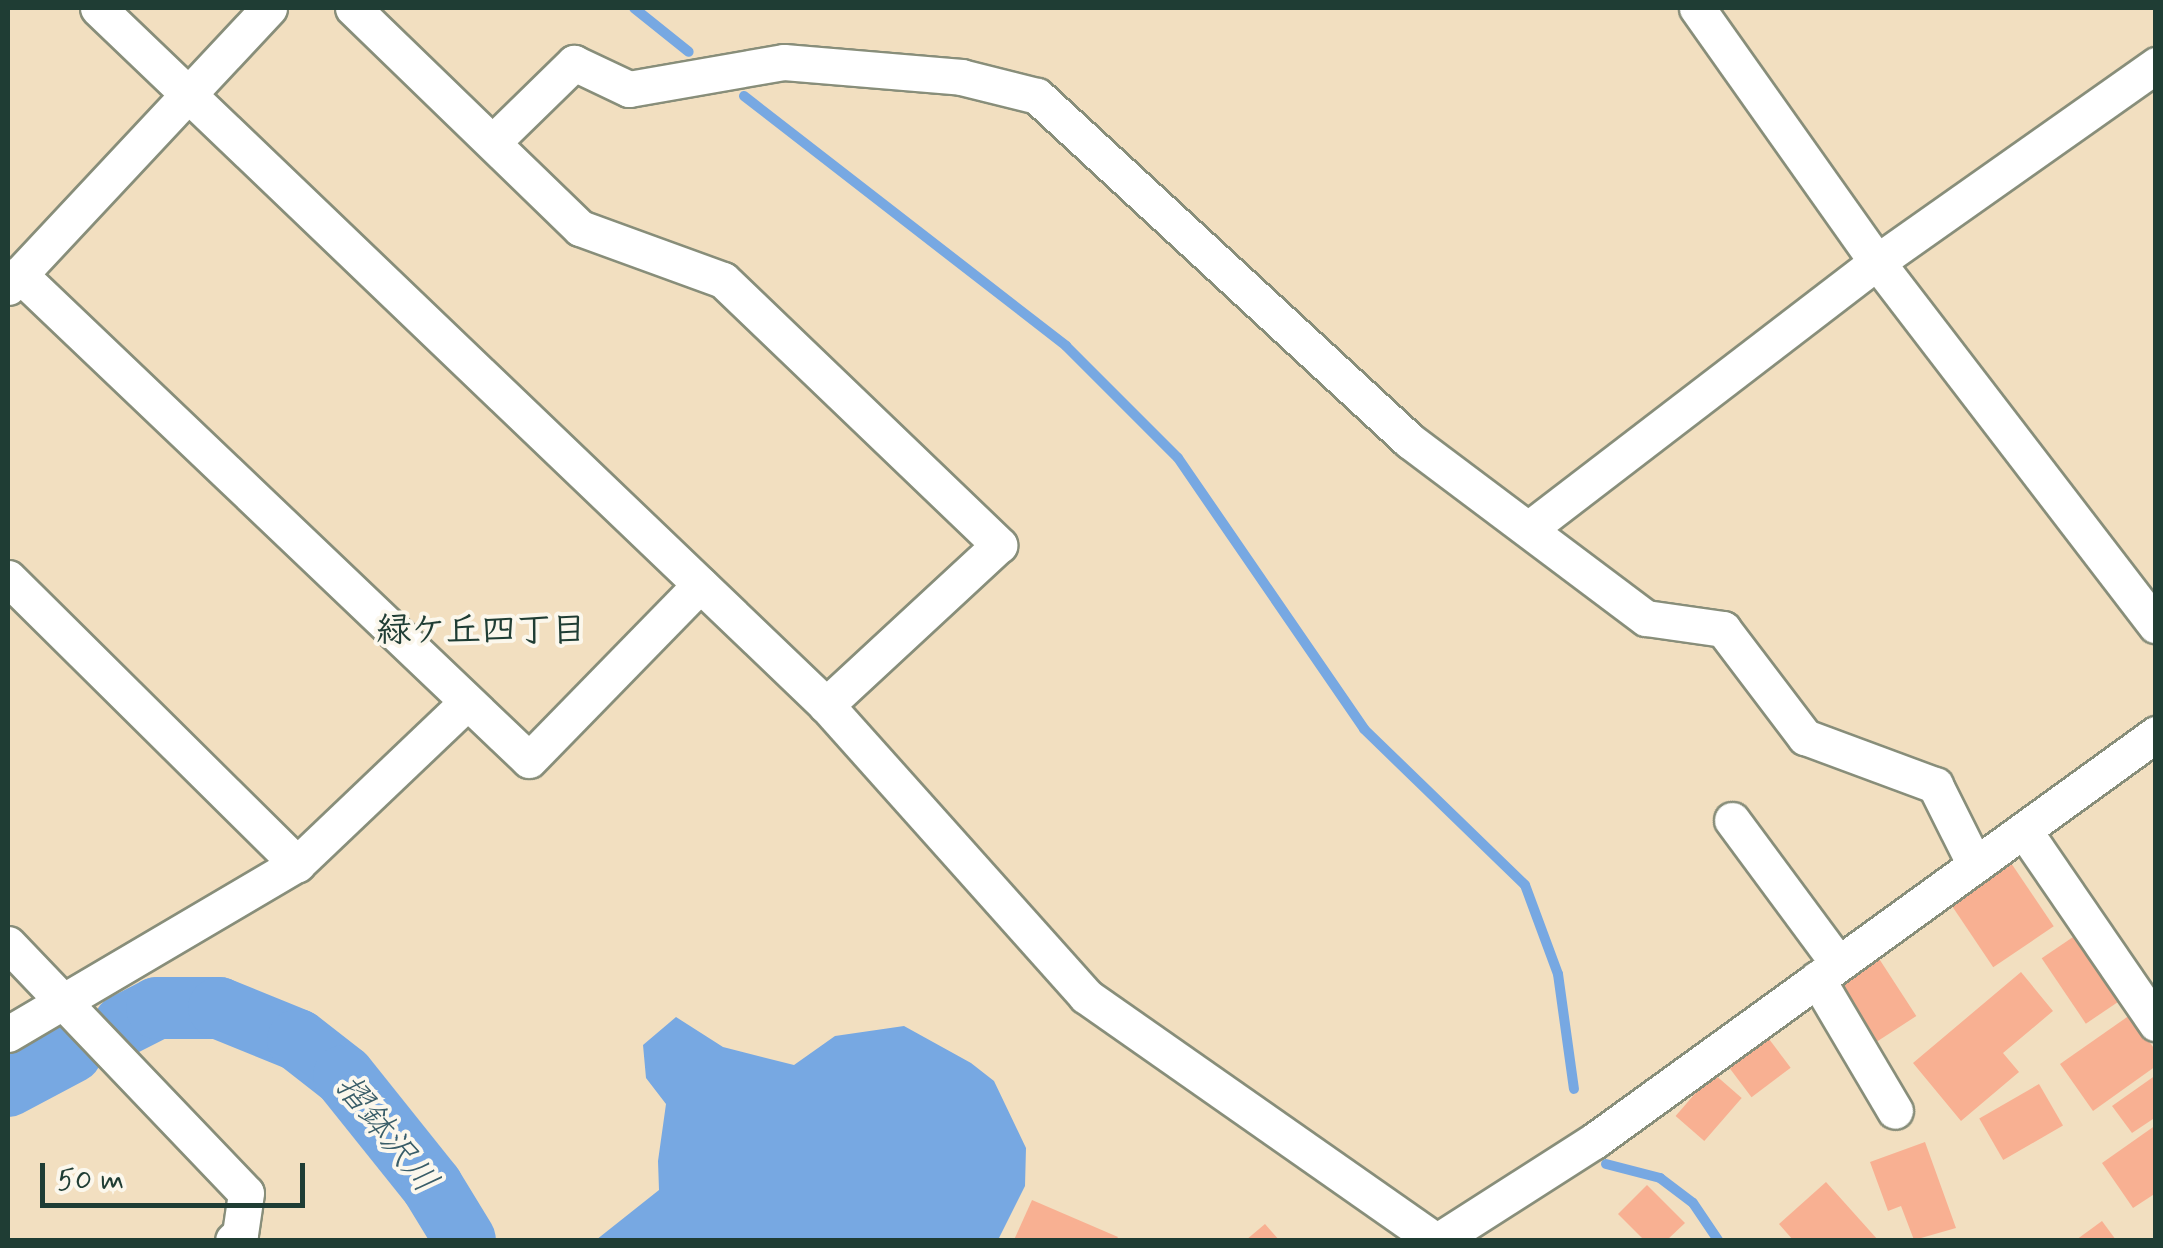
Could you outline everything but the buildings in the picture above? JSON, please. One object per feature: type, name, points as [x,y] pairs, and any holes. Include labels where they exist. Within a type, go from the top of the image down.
[{"type":"street","points":[[98,8],[826,705],[1086,996],[1436,1240],[1594,1142],[2156,734]]},
{"type":"street","points":[[269,8],[13,281],[528,760],[700,585]]},
{"type":"street","points":[[352,8],[580,228],[723,280],[998,545],[826,705]]},
{"type":"street","points":[[1697,8],[1877,262],[2156,626]]},
{"type":"street","points":[[494,141],[574,63],[628,89],[784,62],[962,77],[1038,96],[1410,441],[1646,618],[1723,629],[1805,737],[1935,785],[1975,865]]},
{"type":"street","points":[[1530,528],[1877,262],[2156,65]]},
{"type":"street","points":[[8,578],[298,864]]},
{"type":"street","points":[[8,1034],[298,864],[466,703]]},
{"type":"street","points":[[1732,820],[1827,971],[1896,1111]]},
{"type":"street","points":[[2025,832],[2156,1023]]},
{"type":"street","points":[[8,944],[246,1193],[240,1234],[232,1240]]},
{"type":"water","points":[[676,1017],[723,1047],[794,1065],[835,1036],[904,1026],[971,1063],[994,1081],[1026,1148],[1025,1186],[998,1240],[596,1240],[659,1190],[658,1161],[666,1104],[646,1078],[643,1045]]},
{"type":"waterway","points":[[634,8],[689,52]]},
{"type":"waterway","points":[[744,96],[1066,346],[1178,458],[1364,729],[1525,885],[1558,974],[1574,1089]]},
{"type":"waterway","name":"摺鉢沢川","points":[[124,1025],[157,1008],[219,1008],[298,1040],[344,1076],[432,1186],[465,1240]]},
{"type":"waterway","name":"摺鉢沢川","points":[[8,1086],[72,1052]]},
{"type":"waterway","points":[[1606,1164],[1660,1178],[1693,1203],[1718,1240]]},
{"type":"district","name":"緑ケ丘四丁目","points":[[481,631]]}]
